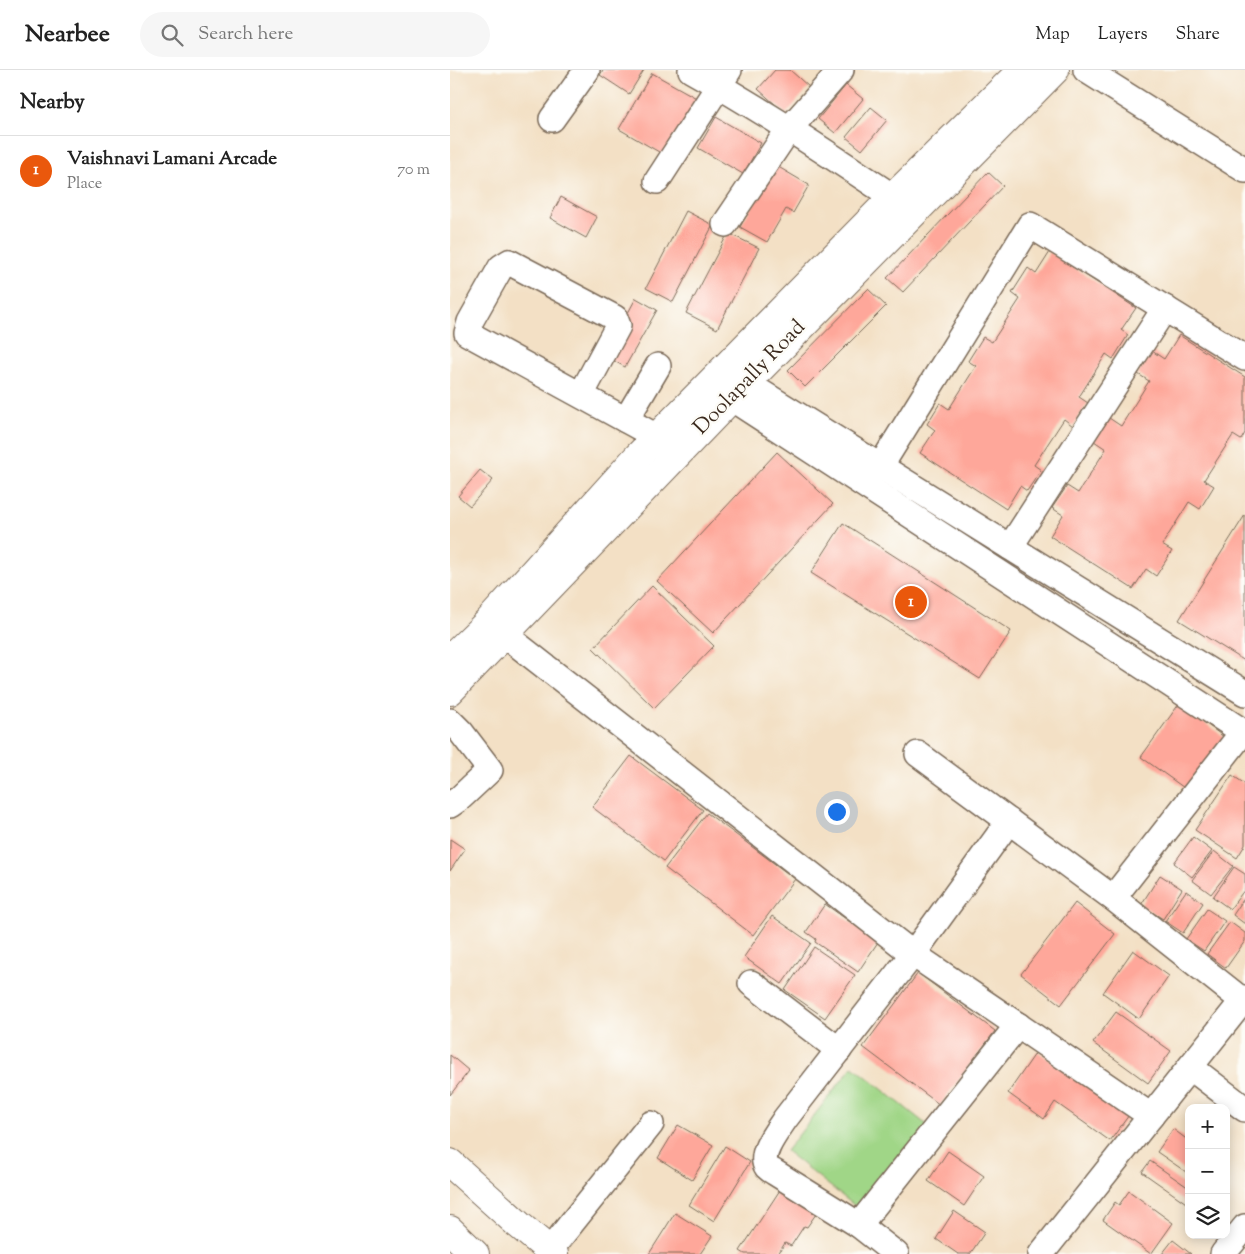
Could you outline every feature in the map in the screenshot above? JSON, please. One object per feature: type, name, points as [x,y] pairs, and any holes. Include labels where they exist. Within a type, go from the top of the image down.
[{"type":"main road","name":"Doolapally Road","points":[[450,659],[488,622],[638,456],[893,197],[1022,70]]},
{"type":"main road","name":"Doolapally Road","points":[[450,691],[738,390],[1055,70]]},
{"type":"main road","points":[[450,1162],[519,1225],[552,1252]]},
{"type":"main road","points":[[450,1230],[475,1254]]},
{"type":"street","points":[[552,119],[587,70]]},
{"type":"street","points":[[691,70],[724,78],[788,128],[893,197]]},
{"type":"street","points":[[725,224],[788,128],[841,70]]},
{"type":"street","points":[[1086,70],[1245,170]]},
{"type":"street","points":[[657,181],[724,78]]},
{"type":"street","points":[[880,467],[1030,224],[1245,358]]},
{"type":"street","points":[[580,395],[618,326],[615,318],[509,262],[500,266],[470,322],[467,334],[657,437]]},
{"type":"street","points":[[1010,547],[1165,308]]},
{"type":"street","points":[[626,420],[658,366]]},
{"type":"street","points":[[738,390],[880,467],[1245,692]]},
{"type":"street","points":[[738,390],[1244,732],[1113,898]]},
{"type":"street","points":[[505,635],[913,954],[1150,1116]]},
{"type":"street","points":[[450,721],[461,732],[490,770],[450,805]]},
{"type":"street","points":[[918,754],[1113,898],[1244,999],[1041,1254]]},
{"type":"street","points":[[896,1254],[859,1225],[767,1167],[765,1159],[770,1142],[785,1120],[913,954],[1008,821]]},
{"type":"street","points":[[751,983],[839,1050]]},
{"type":"street","points":[[859,1225],[1018,1024]]},
{"type":"street","points":[[1190,1067],[1245,1109]]},
{"type":"street","points":[[552,1252],[652,1124]]},
{"type":"street","points":[[1223,1254],[1245,1227]]},
{"type":"green space","points":[[853,1066],[942,1137],[875,1222],[786,1151]]},
{"type":"building","points":[[603,70],[644,70],[629,94],[600,75]]},
{"type":"building","points":[[775,70],[790,70],[809,87],[786,114],[758,89]]},
{"type":"building","points":[[652,73],[700,100],[666,156],[619,129]]},
{"type":"building","points":[[846,85],[863,99],[835,133],[818,119]]},
{"type":"building","points":[[871,107],[887,120],[862,150],[846,137]]},
{"type":"building","points":[[716,117],[761,143],[743,174],[698,148]]},
{"type":"building","points":[[775,165],[809,185],[793,213],[786,209],[767,242],[740,227]]},
{"type":"building","points":[[988,172],[1003,186],[903,292],[887,278]]},
{"type":"building","points":[[561,197],[597,217],[586,238],[550,218]]},
{"type":"building","points":[[686,211],[713,225],[673,302],[646,288]]},
{"type":"building","points":[[728,233],[759,248],[717,329],[686,313]]},
{"type":"building","points":[[1050,252],[1136,308],[1121,330],[1128,335],[1113,359],[1106,354],[1079,397],[1088,403],[1073,426],[1064,419],[1034,465],[1041,470],[1027,491],[1020,486],[1006,509],[920,453],[935,430],[927,424],[940,403],[949,409],[976,366],[968,361],[983,337],[992,342],[1020,299],[1012,293],[1028,268],[1036,274]]},
{"type":"building","points":[[868,289],[886,306],[805,387],[788,370]]},
{"type":"building","points":[[636,298],[657,310],[625,367],[605,356]]},
{"type":"building","points":[[1179,335],[1245,377],[1245,433],[1241,440],[1233,435],[1204,480],[1214,486],[1200,509],[1189,502],[1162,545],[1172,551],[1156,576],[1146,569],[1133,589],[1050,536],[1063,515],[1052,508],[1067,486],[1078,493],[1106,449],[1094,441],[1109,418],[1121,426],[1149,381],[1138,374],[1152,351],[1164,359]]},
{"type":"building","points":[[777,452],[833,504],[713,633],[657,581]]},
{"type":"building","points":[[480,470],[493,480],[470,506],[458,496]]},
{"type":"building","points":[[1245,515],[1245,661],[1179,620]]},
{"type":"building","points":[[843,523],[1011,631],[980,679],[811,573]]},
{"type":"building","points":[[652,586],[714,646],[654,708],[593,648]]},
{"type":"building","points":[[1179,704],[1224,737],[1187,790],[1141,757]]},
{"type":"building","points":[[631,756],[703,810],[664,861],[592,807]]},
{"type":"building","points":[[1232,775],[1245,784],[1245,845],[1237,858],[1195,830]]},
{"type":"building","points":[[707,813],[795,879],[753,935],[665,868]]},
{"type":"building","points":[[1193,837],[1212,851],[1192,877],[1174,863]]},
{"type":"building","points":[[450,839],[465,849],[450,871]]},
{"type":"building","points":[[1214,851],[1233,866],[1211,894],[1192,880]]},
{"type":"building","points":[[1234,867],[1245,874],[1245,889],[1230,909],[1213,897]]},
{"type":"building","points":[[1160,875],[1182,889],[1163,919],[1141,905]]},
{"type":"building","points":[[1186,891],[1203,903],[1183,933],[1165,921]]},
{"type":"building","points":[[1245,897],[1245,924],[1233,915]]},
{"type":"building","points":[[1075,903],[1115,934],[1061,1005],[1021,974]]},
{"type":"building","points":[[825,904],[878,942],[858,972],[815,942],[816,939],[806,932]]},
{"type":"building","points":[[1207,909],[1225,921],[1204,951],[1186,939]]},
{"type":"building","points":[[772,916],[811,943],[782,984],[744,957]]},
{"type":"building","points":[[1230,922],[1245,933],[1245,941],[1226,968],[1207,954]]},
{"type":"building","points":[[814,947],[855,975],[825,1018],[785,990]]},
{"type":"building","points":[[1133,950],[1169,976],[1139,1019],[1103,993]]},
{"type":"building","points":[[918,973],[995,1031],[940,1105],[863,1047]]},
{"type":"building","points":[[1116,1012],[1171,1051],[1148,1083],[1093,1043]]},
{"type":"building","points":[[1037,1051],[1129,1115],[1110,1141],[1055,1102],[1044,1119],[1008,1093]]},
{"type":"building","points":[[450,1055],[469,1071],[450,1095]]},
{"type":"building","points":[[678,1125],[713,1145],[692,1180],[658,1158]]},
{"type":"building","points":[[1173,1129],[1185,1138],[1185,1171],[1157,1152]]},
{"type":"building","points":[[725,1146],[750,1162],[714,1221],[689,1205]]},
{"type":"building","points":[[948,1151],[984,1176],[964,1206],[928,1181]]},
{"type":"building","points":[[1150,1161],[1185,1185],[1185,1202],[1142,1172]]},
{"type":"building","points":[[780,1190],[816,1214],[807,1227],[804,1226],[791,1246],[785,1243],[778,1254],[745,1254],[740,1251]]},
{"type":"building","points":[[1129,1191],[1173,1223],[1151,1254],[1103,1220],[1115,1202],[1119,1205]]},
{"type":"building","points":[[954,1211],[985,1232],[970,1254],[958,1254],[936,1239]]},
{"type":"building","points":[[675,1213],[712,1236],[700,1254],[649,1254]]},
{"type":"building","points":[[1173,1240],[1191,1254],[1162,1254]]},
{"type":"place","name":"Vaishnavi Lamani Arcade","points":[[911,602]]}]
